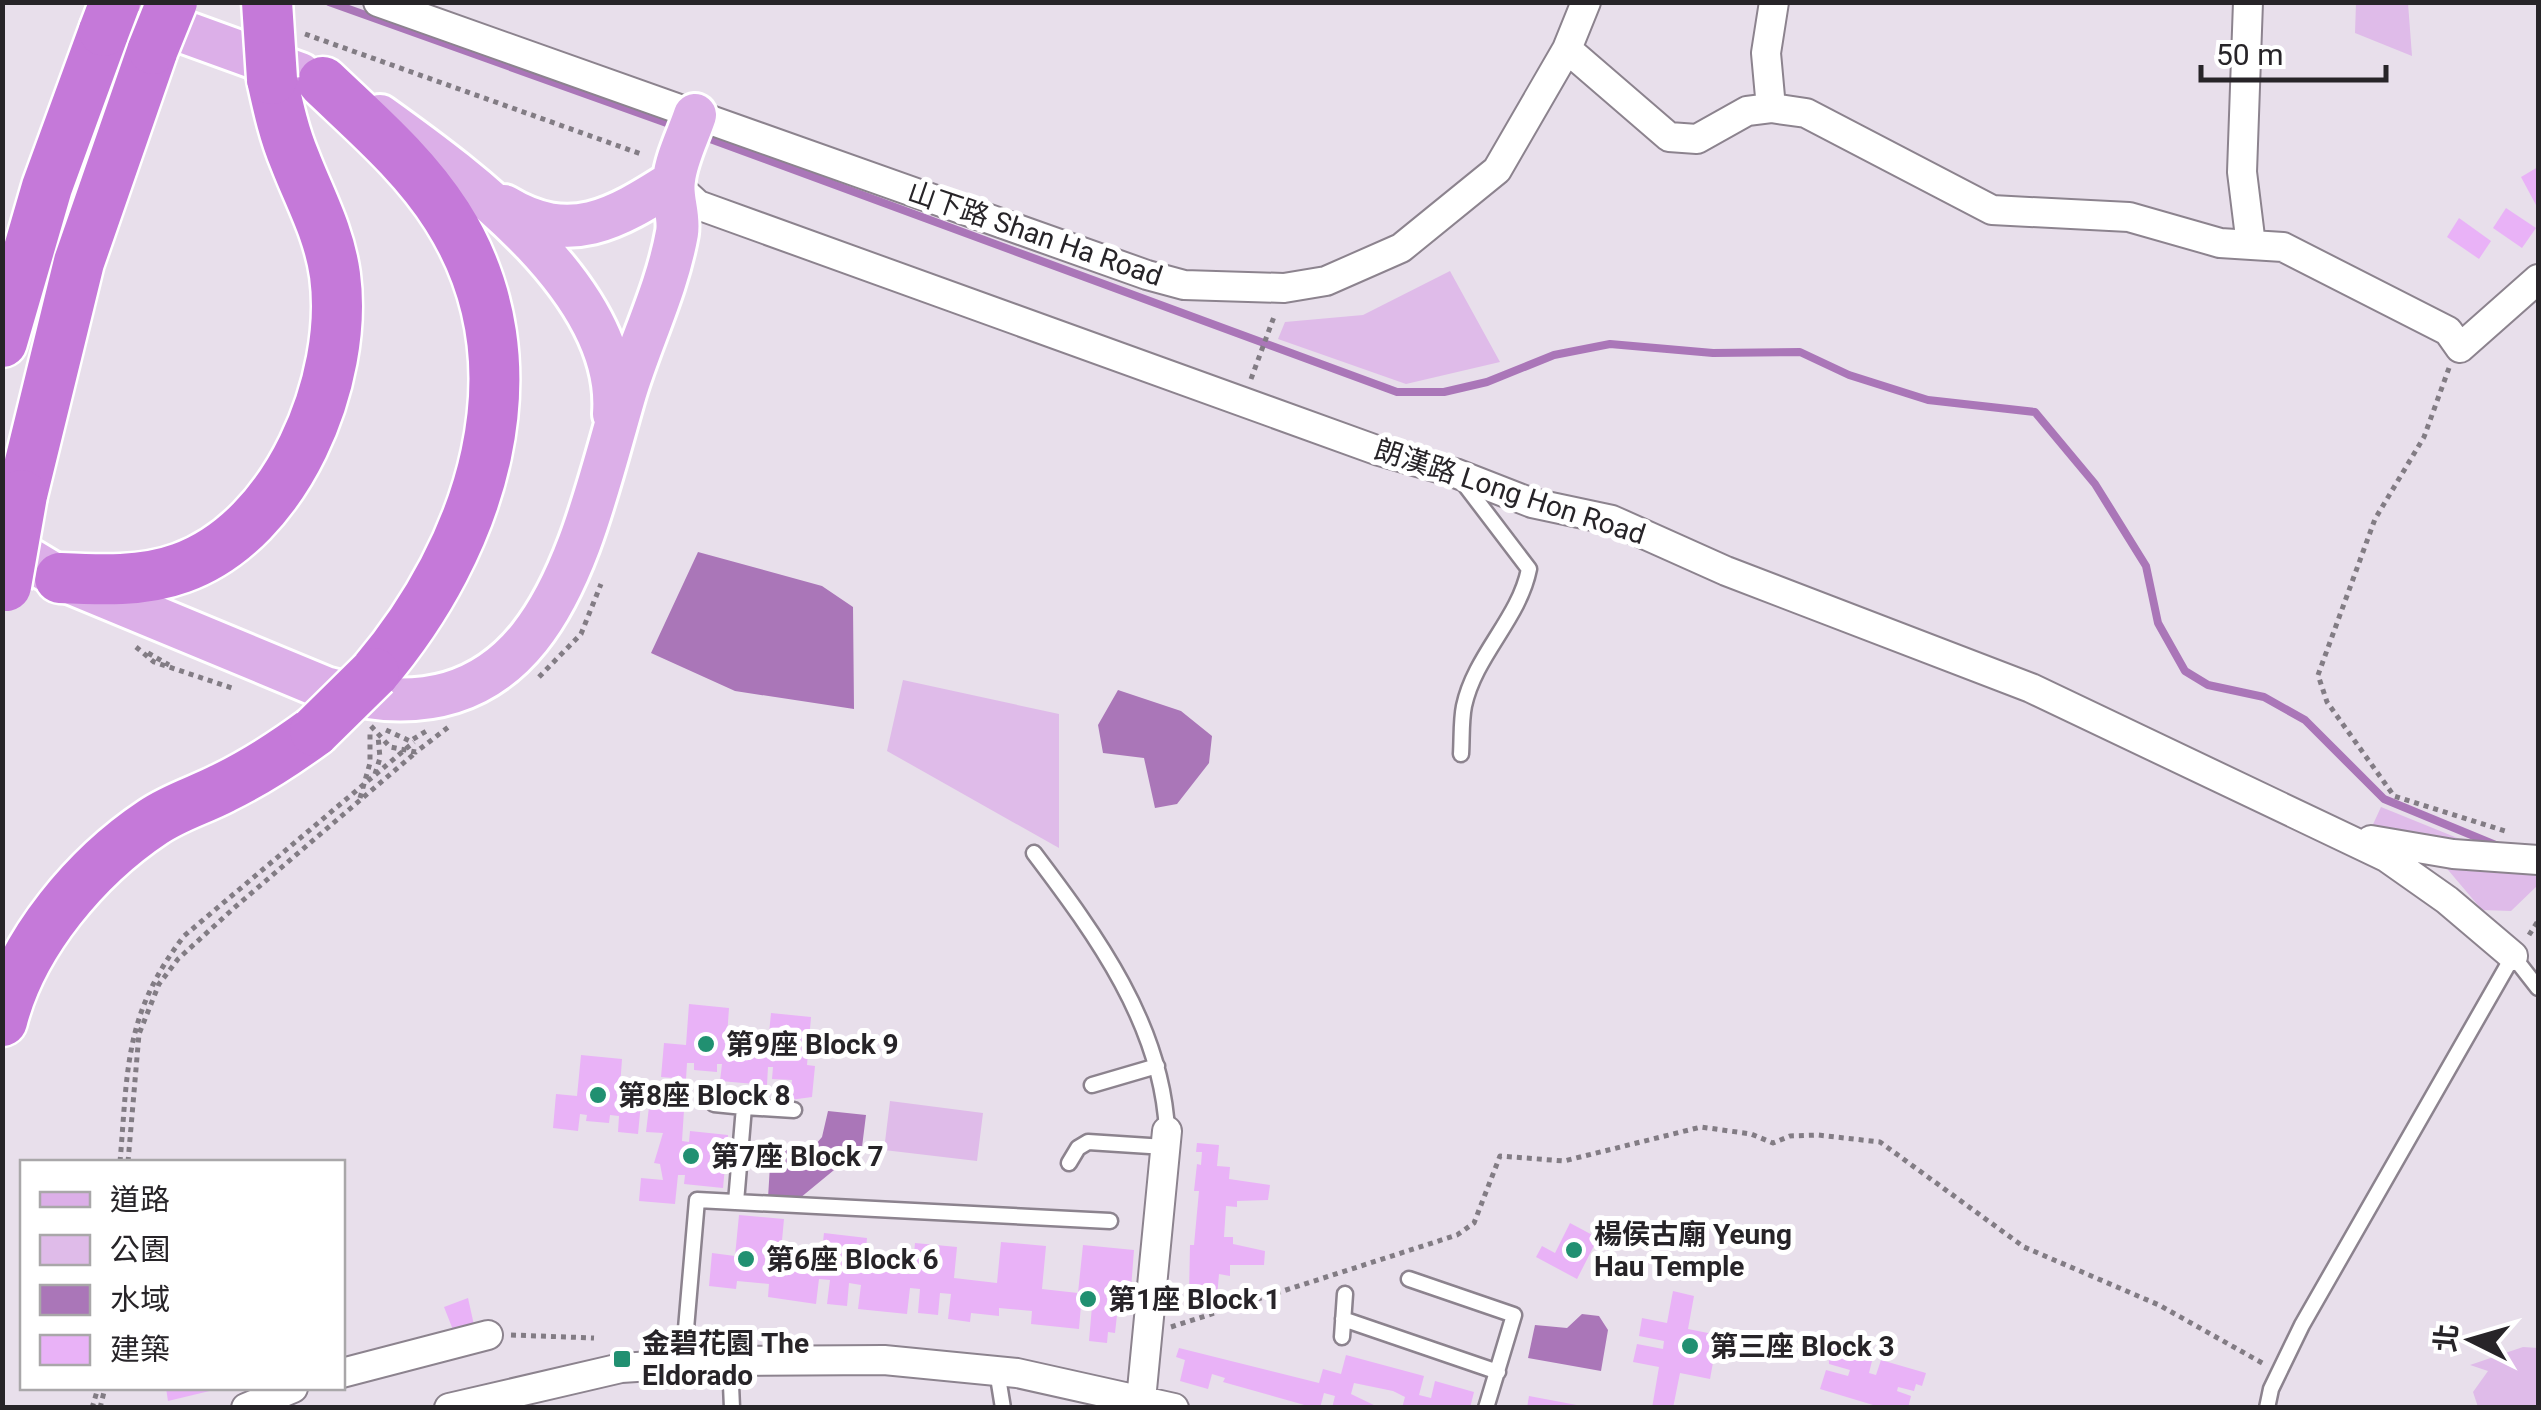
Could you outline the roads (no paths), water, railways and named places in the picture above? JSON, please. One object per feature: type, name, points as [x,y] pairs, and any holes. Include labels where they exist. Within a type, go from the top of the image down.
[{"type":"highway","points":[[4,579],[79,262],[172,2]]},
{"type":"highway","points":[[2,342],[47,186],[108,12]]},
{"type":"highway","points":[[60,578],[156,575],[206,557],[260,510],[287,474],[309,429],[333,348],[335,276],[327,235],[294,160],[272,79],[285,18]]},
{"type":"highway","points":[[2,1021],[34,948],[84,881],[116,850],[154,821],[249,775],[314,731],[371,706],[466,527],[488,450],[494,365],[481,291],[450,220],[412,170],[323,82]]},
{"type":"main road","points":[[108,12],[323,82],[377,114],[482,194],[518,215],[551,226],[612,219],[676,148]]},
{"type":"main road","points":[[4,579],[60,578],[325,688],[392,700],[448,692],[505,662],[552,611],[570,574],[677,232],[676,148]]},
{"type":"main road","points":[[482,194],[552,266],[596,330],[614,386],[613,435]]},
{"type":"street","name":"山下路 Shan Ha Road","points":[[378,2],[676,148],[1184,285],[1284,288],[1326,281],[1401,248],[1496,170],[1566,49],[1586,2]]},
{"type":"street","points":[[1771,108],[1766,53],[1774,2]]},
{"type":"street","points":[[2248,2],[2242,172],[2251,245]]},
{"type":"street","points":[[1566,49],[1670,137],[1698,139],[1746,112],[1771,108],[1806,113],[1992,210],[2129,216],[2220,243],[2283,247],[2448,331],[2460,348],[2538,279]]},
{"type":"street","name":"朗漢路 Long Hon Road","points":[[676,148],[698,205],[1379,451],[1455,473],[1532,503],[1612,520],[1726,571],[2031,688],[2386,857],[2513,956]]},
{"type":"street","name":"朗漢路 Long Hon Road","points":[[2336,832],[2452,854],[2538,860]]},
{"type":"street","points":[[449,1408],[569,1376],[730,1361],[884,1360],[997,1371],[1163,1405],[1148,1330],[1166,1139]]},
{"type":"street","points":[[345,1372],[488,1335]]},
{"type":"street","points":[[246,1408],[288,1390]]},
{"type":"lane","points":[[1455,473],[1529,568],[1524,594],[1479,669],[1464,704],[1461,754]]},
{"type":"lane","points":[[1034,853],[1106,952],[1157,1066],[1165,1094],[1166,1139],[1088,1142],[1078,1148],[1070,1163]]},
{"type":"lane","points":[[2267,1408],[2278,1373],[2302,1325],[2513,956],[2538,988]]},
{"type":"lane","points":[[1092,1085],[1157,1066]]},
{"type":"lane","points":[[714,1104],[794,1110]]},
{"type":"lane","points":[[736,1202],[744,1106]]},
{"type":"lane","points":[[683,1364],[697,1200],[1110,1220]]},
{"type":"lane","points":[[1408,1278],[1514,1315],[1486,1408]]},
{"type":"lane","points":[[1342,1337],[1345,1294]]},
{"type":"lane","points":[[1343,1318],[1498,1372]]},
{"type":"lane","points":[[730,1361],[732,1408]]},
{"type":"lane","points":[[997,1371],[1003,1408]]},
{"type":"water","points":[[698,552],[822,586],[853,607],[854,709],[735,691],[651,653]]},
{"type":"water","points":[[1118,690],[1181,711],[1212,736],[1209,763],[1177,804],[1155,808],[1144,758],[1103,753],[1098,725]]},
{"type":"water","points":[[828,1111],[866,1115],[862,1147],[800,1198],[768,1198],[771,1149],[810,1151],[822,1137]]},
{"type":"water","points":[[1582,1314],[1599,1316],[1608,1330],[1601,1371],[1528,1358],[1535,1325],[1567,1328]]},
{"type":"waterway","points":[[329,2],[675,126]]},
{"type":"waterway","points":[[702,136],[1397,392],[1444,392],[1487,382],[1554,355],[1610,344],[1713,353],[1800,352],[1849,375],[1928,400],[2035,412],[2095,484],[2146,566],[2158,623],[2185,671],[2208,685],[2264,697],[2305,720],[2384,799],[2498,846]]},
{"type":"place","name":"第9座 Block 9","points":[[706,1044]]},
{"type":"place","name":"第8座 Block 8","points":[[598,1095]]},
{"type":"place","name":"第7座 Block 7","points":[[691,1156]]},
{"type":"place","name":"楊侯古廟 Yeung Hau Temple","points":[[1574,1250]]},
{"type":"place","name":"第6座 Block 6","points":[[746,1259]]},
{"type":"place","name":"第1座 Block 1","points":[[1088,1299]]},
{"type":"place","name":"第三座 Block 3","points":[[1690,1346]]},
{"type":"place","name":"金碧花園 The Eldorado","points":[[622,1359]]}]
